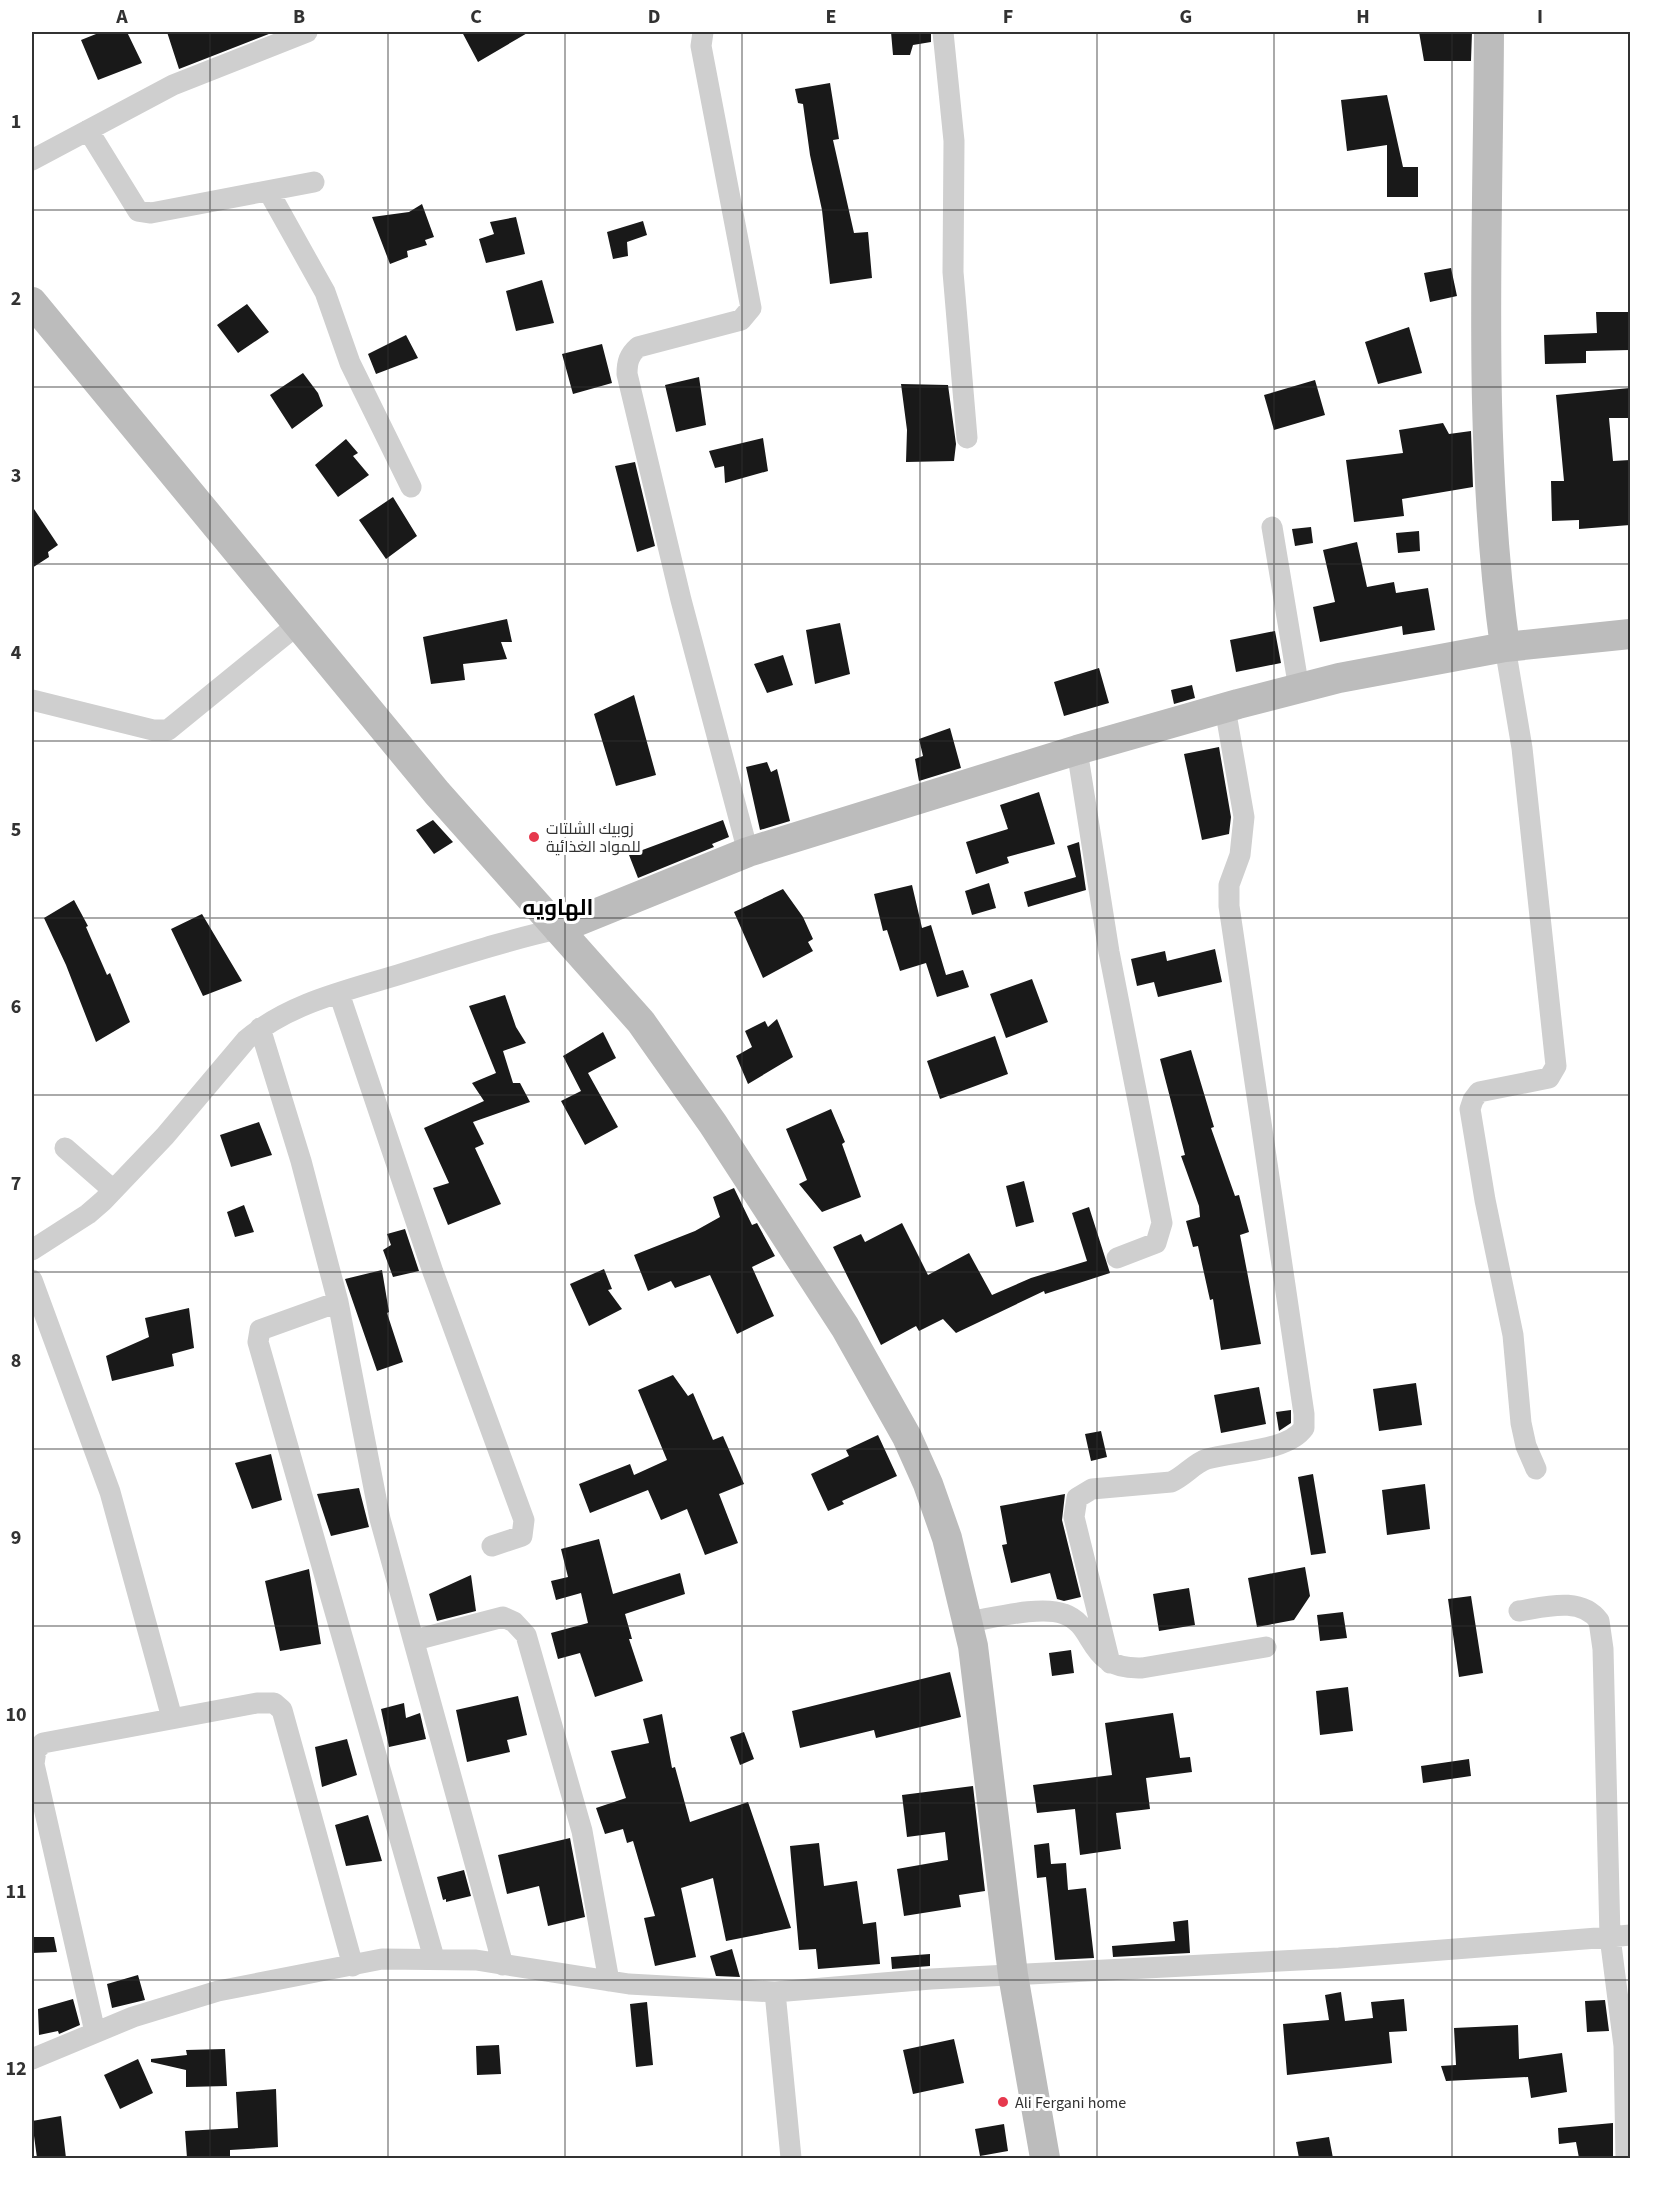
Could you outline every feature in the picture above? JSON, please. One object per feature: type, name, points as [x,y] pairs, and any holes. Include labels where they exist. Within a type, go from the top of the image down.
[{"type":"street","points":[[32,159],[173,85],[284,36],[307,32]]},
{"type":"street","points":[[703,32],[701,46],[751,308],[741,320],[638,347],[631,354],[627,364],[627,374],[681,600],[748,852]]},
{"type":"street","points":[[943,32],[954,141],[953,272],[967,438]]},
{"type":"street","points":[[1489,32],[1487,382],[1494,554],[1504,647],[1521,748],[1556,1066],[1549,1078],[1479,1092],[1470,1109],[1485,1200],[1513,1335],[1521,1423],[1526,1446],[1536,1469]]},
{"type":"street","points":[[88,130],[138,211],[151,213],[314,182]]},
{"type":"street","points":[[269,192],[325,292],[350,363],[411,487]]},
{"type":"street","points":[[32,302],[437,793],[648,1032],[713,1124],[845,1327],[907,1437],[928,1484],[947,1538],[968,1622],[986,1737],[1013,1975],[1045,2158]]},
{"type":"street","points":[[1272,527],[1299,689]]},
{"type":"street","points":[[32,700],[153,730],[168,730],[297,625]]},
{"type":"street","points":[[32,1250],[88,1214],[165,1136],[246,1040],[260,1028],[290,1011],[339,993],[513,939],[558,929],[748,852],[1077,750],[1225,708],[1339,678],[1504,647],[1630,634]]},
{"type":"street","points":[[1110,1663],[1074,1517],[1077,1498],[1092,1489],[1172,1482],[1183,1477],[1206,1459],[1236,1455],[1290,1440],[1304,1428],[1304,1414],[1229,906],[1229,885],[1240,855],[1244,817],[1225,708]]},
{"type":"street","points":[[1077,750],[1109,952],[1162,1223],[1156,1243],[1117,1258]]},
{"type":"street","points":[[339,993],[433,1272],[524,1520],[522,1536],[492,1546]]},
{"type":"street","points":[[260,1028],[301,1161],[338,1302],[380,1520],[503,1965]]},
{"type":"street","points":[[65,1148],[113,1190]]},
{"type":"street","points":[[32,1280],[110,1492],[172,1718]]},
{"type":"street","points":[[338,1302],[260,1330],[258,1342],[435,1958]]},
{"type":"street","points":[[1519,1611],[1570,1605],[1585,1609],[1599,1621],[1603,1649],[1620,1936],[1626,2158]]},
{"type":"street","points":[[968,1622],[1045,1611],[1064,1614],[1075,1621],[1110,1663],[1123,1669],[1142,1668],[1266,1647]]},
{"type":"street","points":[[415,1640],[503,1617],[514,1622],[526,1635],[582,1832],[609,1981]]},
{"type":"street","points":[[95,2032],[34,1764],[36,1750],[43,1743],[257,1703],[274,1703],[282,1710],[353,1966]]},
{"type":"street","points":[[32,2058],[95,2032],[218,1991],[382,1959],[435,1958],[503,1965],[609,1981],[775,1992],[1013,1975],[1339,1958],[1620,1936]]},
{"type":"street","points":[[775,1992],[791,2158]]},
{"type":"building","points":[[101,32],[127,32],[142,63],[98,80],[81,40]]},
{"type":"building","points":[[167,32],[274,32],[179,69]]},
{"type":"building","points":[[462,32],[529,32],[478,62]]},
{"type":"building","points":[[891,32],[931,32],[931,42],[913,45],[910,55],[893,55]]},
{"type":"building","points":[[1419,32],[1472,32],[1471,61],[1424,61]]},
{"type":"building","points":[[830,83],[839,139],[833,140],[854,233],[868,232],[872,278],[830,284],[822,210],[810,155],[803,104],[798,103],[795,89]]},
{"type":"building","points":[[1387,95],[1403,167],[1418,167],[1418,197],[1387,197],[1387,145],[1347,151],[1341,100]]},
{"type":"building","points":[[422,204],[434,237],[425,240],[427,245],[407,251],[408,257],[390,264],[372,217],[409,212]]},
{"type":"building","points":[[516,217],[525,254],[486,263],[479,239],[494,234],[490,222]]},
{"type":"building","points":[[643,221],[647,235],[627,242],[628,256],[613,259],[607,232]]},
{"type":"building","points":[[1451,268],[1457,296],[1430,302],[1424,273]]},
{"type":"building","points":[[542,280],[554,323],[516,331],[506,291]]},
{"type":"building","points":[[247,304],[269,332],[238,353],[217,325]]},
{"type":"building","points":[[1596,312],[1630,312],[1630,350],[1586,351],[1586,363],[1545,364],[1544,335],[1597,333]]},
{"type":"building","points":[[1409,327],[1422,373],[1378,384],[1365,342]]},
{"type":"building","points":[[406,335],[418,358],[376,374],[368,354]]},
{"type":"building","points":[[602,344],[612,383],[573,394],[562,354]]},
{"type":"building","points":[[303,373],[318,393],[323,406],[292,429],[270,395]]},
{"type":"building","points":[[699,377],[706,425],[676,432],[665,385]]},
{"type":"building","points":[[1315,380],[1325,415],[1274,430],[1264,395]]},
{"type":"building","points":[[901,384],[948,385],[956,444],[954,461],[906,462],[907,430]]},
{"type":"building","points":[[1630,388],[1630,418],[1609,418],[1613,461],[1630,460],[1630,525],[1579,529],[1579,520],[1552,521],[1551,481],[1564,481],[1556,395]]},
{"type":"building","points":[[1443,423],[1449,434],[1471,431],[1473,487],[1402,499],[1404,516],[1354,522],[1346,460],[1403,453],[1399,430]]},
{"type":"building","points":[[763,438],[768,471],[725,483],[724,466],[715,468],[709,451]]},
{"type":"building","points":[[346,439],[358,453],[353,456],[369,475],[338,497],[315,465]]},
{"type":"building","points":[[635,462],[655,546],[637,552],[615,466]]},
{"type":"building","points":[[393,497],[417,536],[386,559],[359,520]]},
{"type":"building","points":[[32,506],[58,545],[48,552],[49,557],[32,568]]},
{"type":"building","points":[[1311,527],[1313,543],[1295,546],[1292,529]]},
{"type":"building","points":[[1419,531],[1420,551],[1398,553],[1396,533]]},
{"type":"building","points":[[1357,542],[1367,587],[1394,582],[1396,593],[1428,588],[1435,630],[1403,635],[1402,626],[1320,642],[1313,607],[1335,602],[1323,550]]},
{"type":"building","points":[[507,619],[512,642],[501,642],[507,659],[463,664],[465,680],[431,684],[423,637]]},
{"type":"building","points":[[840,623],[850,674],[815,684],[806,630]]},
{"type":"building","points":[[1275,631],[1281,663],[1236,672],[1230,640]]},
{"type":"building","points":[[783,655],[793,685],[767,693],[754,664]]},
{"type":"building","points":[[1099,668],[1109,703],[1064,716],[1054,682]]},
{"type":"building","points":[[1192,685],[1195,698],[1174,704],[1171,690]]},
{"type":"building","points":[[634,695],[656,775],[616,786],[594,714]]},
{"type":"building","points":[[950,728],[961,768],[919,781],[915,759],[923,756],[919,739]]},
{"type":"building","points":[[1219,747],[1231,817],[1229,834],[1202,840],[1184,754]]},
{"type":"building","points":[[767,762],[771,772],[777,769],[790,821],[760,830],[746,767]]},
{"type":"building","points":[[1039,792],[1055,844],[1007,857],[1009,863],[976,874],[966,842],[1008,829],[1000,805]]},
{"type":"building","points":[[433,820],[453,842],[434,854],[416,830]]},
{"type":"building","points":[[723,820],[729,837],[712,844],[714,847],[638,878],[629,855]]},
{"type":"building","points":[[1079,842],[1086,890],[1028,907],[1024,892],[1076,877],[1067,846]]},
{"type":"building","points":[[989,883],[996,908],[972,915],[965,891]]},
{"type":"building","points":[[912,885],[922,928],[931,925],[946,975],[963,970],[969,987],[937,997],[926,963],[900,971],[887,930],[883,931],[874,894]]},
{"type":"building","points":[[783,889],[803,917],[813,939],[808,942],[813,951],[763,978],[734,912]]},
{"type":"building","points":[[74,900],[88,926],[86,927],[107,975],[110,973],[130,1022],[96,1042],[66,965],[44,918]]},
{"type":"building","points":[[202,914],[242,981],[203,996],[171,929]]},
{"type":"building","points":[[1215,949],[1222,982],[1158,997],[1154,982],[1137,986],[1131,959],[1165,951],[1167,961]]},
{"type":"building","points":[[1032,979],[1048,1022],[1006,1038],[990,994]]},
{"type":"building","points":[[505,995],[516,1027],[526,1043],[503,1051],[513,1083],[520,1083],[530,1102],[473,1122],[484,1144],[475,1148],[501,1204],[448,1225],[433,1188],[449,1183],[424,1128],[484,1101],[472,1083],[496,1073],[469,1006]]},
{"type":"building","points":[[777,1019],[793,1057],[748,1084],[736,1056],[752,1047],[745,1031],[765,1021],[768,1027]]},
{"type":"building","points":[[603,1032],[616,1058],[588,1073],[618,1127],[585,1145],[561,1101],[581,1091],[563,1056]]},
{"type":"building","points":[[995,1036],[1008,1074],[940,1099],[927,1061]]},
{"type":"building","points":[[1191,1050],[1214,1127],[1211,1128],[1235,1196],[1239,1195],[1249,1232],[1240,1235],[1261,1344],[1221,1350],[1213,1299],[1210,1300],[1198,1246],[1193,1247],[1186,1221],[1200,1217],[1199,1206],[1181,1156],[1185,1155],[1160,1059]]},
{"type":"building","points":[[831,1109],[845,1142],[842,1144],[861,1197],[822,1212],[799,1184],[807,1180],[786,1129]]},
{"type":"building","points":[[259,1122],[272,1155],[231,1167],[220,1135]]},
{"type":"building","points":[[1024,1181],[1034,1222],[1016,1227],[1006,1186]]},
{"type":"building","points":[[734,1188],[752,1225],[757,1223],[775,1256],[752,1267],[774,1316],[737,1334],[710,1275],[675,1288],[671,1281],[648,1291],[634,1255],[695,1231],[720,1217],[713,1197]]},
{"type":"building","points":[[244,1205],[254,1232],[235,1237],[227,1212]]},
{"type":"building","points":[[1089,1207],[1110,1273],[1045,1294],[1044,1291],[956,1333],[943,1319],[919,1331],[916,1326],[881,1345],[833,1247],[861,1234],[865,1242],[902,1223],[928,1275],[969,1253],[992,1295],[1031,1278],[1087,1261],[1072,1213]]},
{"type":"building","points":[[405,1229],[419,1271],[393,1277],[383,1250],[391,1245],[387,1234]]},
{"type":"building","points":[[604,1269],[612,1289],[608,1290],[622,1309],[589,1326],[570,1284]]},
{"type":"building","points":[[382,1270],[389,1312],[387,1313],[403,1362],[377,1371],[345,1279]]},
{"type":"building","points":[[189,1308],[194,1348],[172,1354],[174,1366],[112,1381],[106,1356],[149,1337],[145,1318]]},
{"type":"building","points":[[673,1375],[688,1396],[693,1393],[713,1440],[723,1436],[744,1484],[719,1494],[738,1543],[705,1555],[687,1509],[661,1520],[648,1490],[590,1513],[579,1484],[630,1464],[634,1475],[667,1460],[638,1390]]},
{"type":"building","points":[[1416,1383],[1422,1425],[1379,1431],[1373,1389]]},
{"type":"building","points":[[1259,1387],[1266,1424],[1221,1433],[1214,1395]]},
{"type":"building","points":[[1291,1410],[1291,1423],[1279,1431],[1276,1412]]},
{"type":"building","points":[[1101,1431],[1107,1457],[1091,1461],[1085,1434]]},
{"type":"building","points":[[878,1435],[897,1476],[842,1501],[844,1504],[828,1511],[811,1474],[849,1456],[846,1450]]},
{"type":"building","points":[[271,1454],[282,1500],[252,1509],[235,1463]]},
{"type":"building","points":[[1313,1474],[1326,1553],[1311,1555],[1298,1477]]},
{"type":"building","points":[[1425,1484],[1430,1529],[1387,1535],[1382,1490]]},
{"type":"building","points":[[359,1488],[369,1527],[331,1536],[317,1494]]},
{"type":"building","points":[[1065,1494],[1062,1520],[1081,1597],[1064,1601],[1057,1599],[1050,1573],[1011,1583],[1002,1545],[1007,1544],[1000,1506]]},
{"type":"building","points":[[599,1539],[613,1594],[680,1573],[685,1594],[625,1614],[632,1639],[629,1639],[643,1681],[595,1697],[580,1653],[558,1659],[551,1633],[588,1623],[581,1593],[556,1600],[551,1581],[568,1577],[561,1549]]},
{"type":"building","points":[[1305,1567],[1310,1596],[1294,1620],[1257,1627],[1248,1578]]},
{"type":"building","points":[[309,1569],[321,1644],[280,1651],[265,1581]]},
{"type":"building","points":[[471,1575],[476,1611],[437,1621],[429,1594]]},
{"type":"building","points":[[1189,1588],[1195,1625],[1159,1631],[1153,1594]]},
{"type":"building","points":[[1471,1596],[1483,1673],[1459,1677],[1448,1599]]},
{"type":"building","points":[[1343,1612],[1347,1638],[1320,1641],[1317,1615]]},
{"type":"building","points":[[1071,1650],[1074,1673],[1052,1676],[1049,1653]]},
{"type":"building","points":[[950,1672],[961,1717],[876,1738],[874,1730],[800,1748],[792,1711]]},
{"type":"building","points":[[1348,1687],[1353,1731],[1320,1735],[1316,1691]]},
{"type":"building","points":[[518,1696],[527,1735],[507,1740],[510,1752],[467,1762],[456,1710]]},
{"type":"building","points":[[404,1703],[406,1718],[420,1713],[426,1739],[389,1747],[381,1709]]},
{"type":"building","points":[[1173,1713],[1180,1758],[1190,1757],[1192,1772],[1146,1778],[1150,1809],[1116,1813],[1121,1849],[1080,1855],[1075,1809],[1037,1813],[1033,1785],[1112,1775],[1105,1723]]},
{"type":"building","points":[[662,1714],[672,1768],[675,1767],[690,1822],[748,1802],[791,1928],[726,1941],[713,1878],[681,1888],[696,1957],[655,1966],[644,1918],[655,1916],[633,1841],[627,1843],[623,1829],[605,1834],[596,1808],[626,1798],[611,1751],[649,1743],[643,1719]]},
{"type":"building","points":[[744,1732],[754,1759],[740,1765],[730,1737]]},
{"type":"building","points":[[347,1739],[357,1775],[322,1787],[315,1747]]},
{"type":"building","points":[[1469,1759],[1471,1776],[1423,1783],[1421,1766]]},
{"type":"building","points":[[973,1786],[985,1891],[959,1895],[961,1907],[904,1916],[897,1869],[948,1860],[945,1832],[907,1837],[902,1795]]},
{"type":"building","points":[[368,1815],[382,1861],[346,1866],[335,1825]]},
{"type":"building","points":[[570,1838],[585,1917],[548,1926],[539,1886],[507,1894],[498,1855]]},
{"type":"building","points":[[819,1843],[824,1886],[857,1881],[863,1924],[876,1922],[880,1964],[818,1969],[816,1949],[799,1950],[790,1846]]},
{"type":"building","points":[[1049,1843],[1051,1864],[1066,1863],[1068,1890],[1086,1888],[1094,1958],[1055,1960],[1046,1877],[1037,1878],[1034,1845]]},
{"type":"building","points":[[464,1870],[471,1896],[446,1902],[446,1899],[443,1900],[437,1877]]},
{"type":"building","points":[[1188,1920],[1190,1953],[1113,1957],[1112,1946],[1175,1941],[1173,1922]]},
{"type":"building","points":[[32,1937],[54,1937],[57,1952],[32,1953]]},
{"type":"building","points":[[732,1949],[740,1977],[716,1976],[710,1956]]},
{"type":"building","points":[[930,1954],[930,1966],[892,1969],[891,1957]]},
{"type":"building","points":[[138,1975],[145,2000],[112,2008],[107,1984]]},
{"type":"building","points":[[1341,1992],[1345,2021],[1373,2018],[1371,2002],[1404,1999],[1407,2031],[1389,2032],[1392,2063],[1287,2075],[1283,2024],[1329,2020],[1325,1995]]},
{"type":"building","points":[[73,1999],[80,2025],[59,2034],[58,2031],[39,2035],[38,2009]]},
{"type":"building","points":[[1605,2000],[1609,2031],[1587,2032],[1585,2001]]},
{"type":"building","points":[[647,2002],[653,2065],[636,2067],[630,2004]]},
{"type":"building","points":[[1518,2025],[1519,2059],[1562,2053],[1567,2092],[1531,2098],[1528,2077],[1446,2081],[1441,2066],[1456,2065],[1454,2028]]},
{"type":"building","points":[[954,2039],[964,2083],[913,2094],[903,2050]]},
{"type":"building","points":[[499,2045],[501,2074],[477,2075],[476,2046]]},
{"type":"building","points":[[225,2049],[227,2086],[186,2087],[186,2070],[151,2062],[151,2059],[187,2055],[186,2050]]},
{"type":"building","points":[[138,2059],[153,2093],[120,2109],[104,2075]]},
{"type":"building","points":[[276,2089],[278,2147],[230,2150],[230,2158],[187,2158],[185,2131],[238,2128],[236,2092]]},
{"type":"building","points":[[61,2116],[66,2158],[37,2158],[32,2121]]},
{"type":"building","points":[[1613,2123],[1613,2158],[1579,2158],[1576,2142],[1559,2144],[1558,2128]]},
{"type":"building","points":[[1004,2124],[1008,2151],[980,2156],[975,2129]]},
{"type":"building","points":[[1329,2137],[1333,2158],[1299,2158],[1296,2142]]},
{"type":"place","name":"زوبيك الشلتات للمواد الغذائية","points":[[534,837]]},
{"type":"place","name":"Ali Fergani home","points":[[1003,2102]]},
{"type":"district","name":"الهاويه","points":[[558,907]]}]
